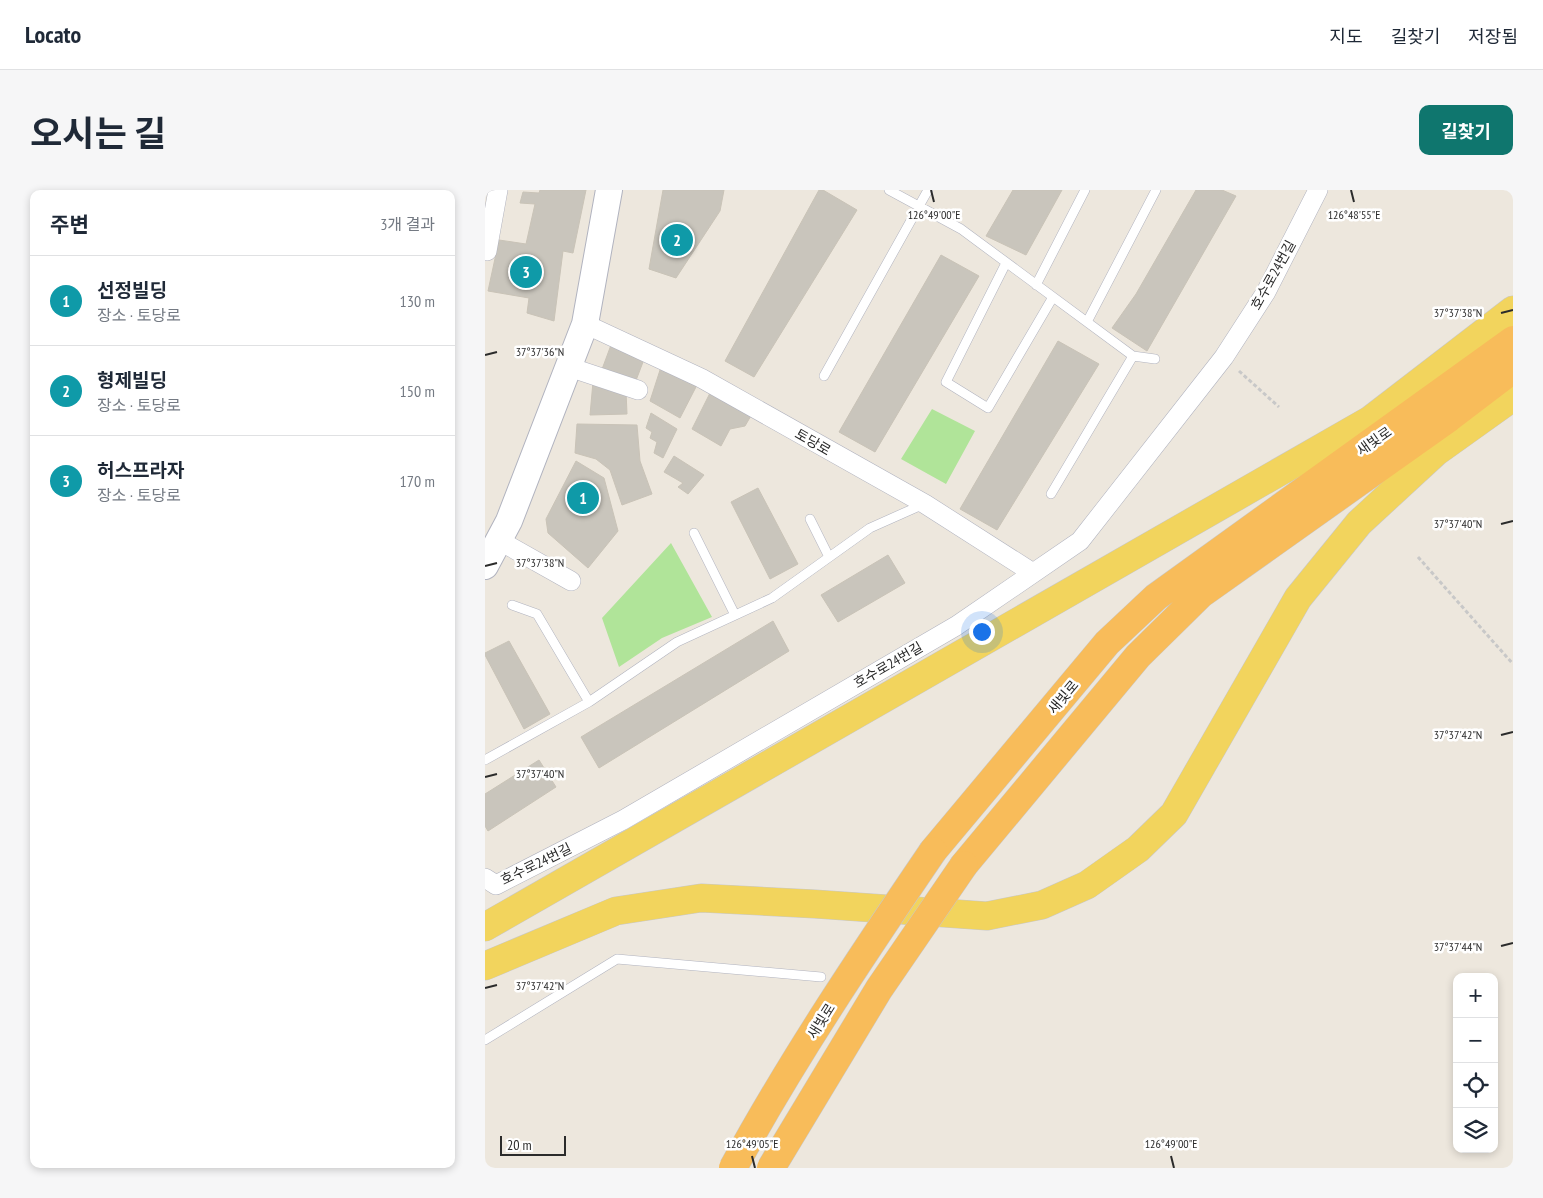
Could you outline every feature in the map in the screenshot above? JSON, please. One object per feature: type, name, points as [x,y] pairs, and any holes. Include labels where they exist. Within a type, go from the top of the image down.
[{"type":"highway","name":"새빛로","points":[[733,1168],[755,1126],[850,973],[933,851],[1107,643],[1156,597],[1513,340]]},
{"type":"highway","name":"새빛로","points":[[771,1168],[879,989],[964,865],[1138,656],[1201,594],[1449,418],[1513,369]]},
{"type":"main road","points":[[486,564],[500,541],[585,324],[609,190]]},
{"type":"main road","points":[[485,927],[1370,420],[1513,310]]},
{"type":"main road","points":[[485,966],[616,911],[701,898],[987,916],[1043,905],[1087,885],[1138,849],[1174,814],[1298,598],[1359,523],[1436,452],[1513,397]]},
{"type":"street","points":[[487,251],[498,190]]},
{"type":"street","name":"호수로24번길","points":[[485,878],[496,885],[623,820],[956,626],[1080,541],[1224,357],[1266,292],[1318,190]]},
{"type":"street","name":"토당로","points":[[585,324],[701,378],[925,504],[1033,573]]},
{"type":"street","points":[[569,367],[638,390]]},
{"type":"street","points":[[500,541],[571,581]]},
{"type":"lane","points":[[889,190],[961,229],[1133,356],[1155,358]]},
{"type":"lane","points":[[824,376],[928,190]]},
{"type":"lane","points":[[1036,285],[1085,190]]},
{"type":"lane","points":[[1087,322],[1156,190]]},
{"type":"lane","points":[[1006,262],[946,382],[988,408],[1053,297]]},
{"type":"lane","points":[[1051,494],[1133,356]]},
{"type":"lane","points":[[485,760],[589,702],[677,642],[772,598],[870,528],[925,504]]},
{"type":"lane","points":[[810,519],[829,557]]},
{"type":"lane","points":[[694,533],[735,615]]},
{"type":"lane","points":[[512,605],[537,614],[589,702]]},
{"type":"lane","points":[[485,1040],[617,959],[821,977]]},
{"type":"path","points":[[1224,357],[1279,407]]},
{"type":"path","points":[[1418,557],[1513,664]]},
{"type":"green space","points":[[932,409],[975,431],[946,484],[901,459]]},
{"type":"green space","points":[[671,543],[712,617],[662,638],[619,667],[602,618]]},
{"type":"building","points":[[540,190],[586,190],[573,253],[563,251],[554,321],[527,313],[529,298],[488,291],[499,240],[526,244],[535,204],[520,203],[523,192],[539,193]]},
{"type":"building","points":[[663,190],[724,190],[720,211],[676,278],[649,269]]},
{"type":"building","points":[[819,190],[823,190],[857,210],[754,377],[725,361]]},
{"type":"building","points":[[1013,190],[1062,190],[1026,255],[986,236]]},
{"type":"building","points":[[1196,190],[1222,190],[1236,196],[1147,351],[1112,328],[1136,294]]},
{"type":"building","points":[[941,255],[979,276],[875,452],[839,432]]},
{"type":"building","points":[[1058,341],[1099,364],[997,530],[960,509]]},
{"type":"building","points":[[611,345],[643,362],[635,383],[601,372]]},
{"type":"building","points":[[661,367],[697,385],[680,418],[650,401]]},
{"type":"building","points":[[593,382],[626,391],[627,414],[590,415]]},
{"type":"building","points":[[710,393],[752,414],[745,426],[730,429],[721,446],[692,429]]},
{"type":"building","points":[[651,413],[677,429],[663,458],[654,453],[657,442],[650,438],[652,432],[646,428]]},
{"type":"building","points":[[577,424],[637,425],[640,461],[652,494],[622,505],[610,470],[596,459],[575,453]]},
{"type":"building","points":[[674,456],[704,475],[688,494],[678,487],[683,483],[664,472]]},
{"type":"building","points":[[576,461],[604,478],[618,531],[588,568],[548,533],[546,519]]},
{"type":"building","points":[[758,488],[798,564],[770,579],[731,502]]},
{"type":"building","points":[[888,555],[905,583],[838,622],[821,595]]},
{"type":"building","points":[[773,621],[789,651],[599,768],[581,737]]},
{"type":"building","points":[[509,641],[550,714],[524,729],[485,655],[485,653]]},
{"type":"building","points":[[539,760],[556,787],[488,831],[485,826],[485,794]]},
{"type":"place","name":"형제빌딩","points":[[677,240]]},
{"type":"place","name":"허스프라자","points":[[526,272]]},
{"type":"place","name":"선정빌딩","points":[[583,498]]}]
